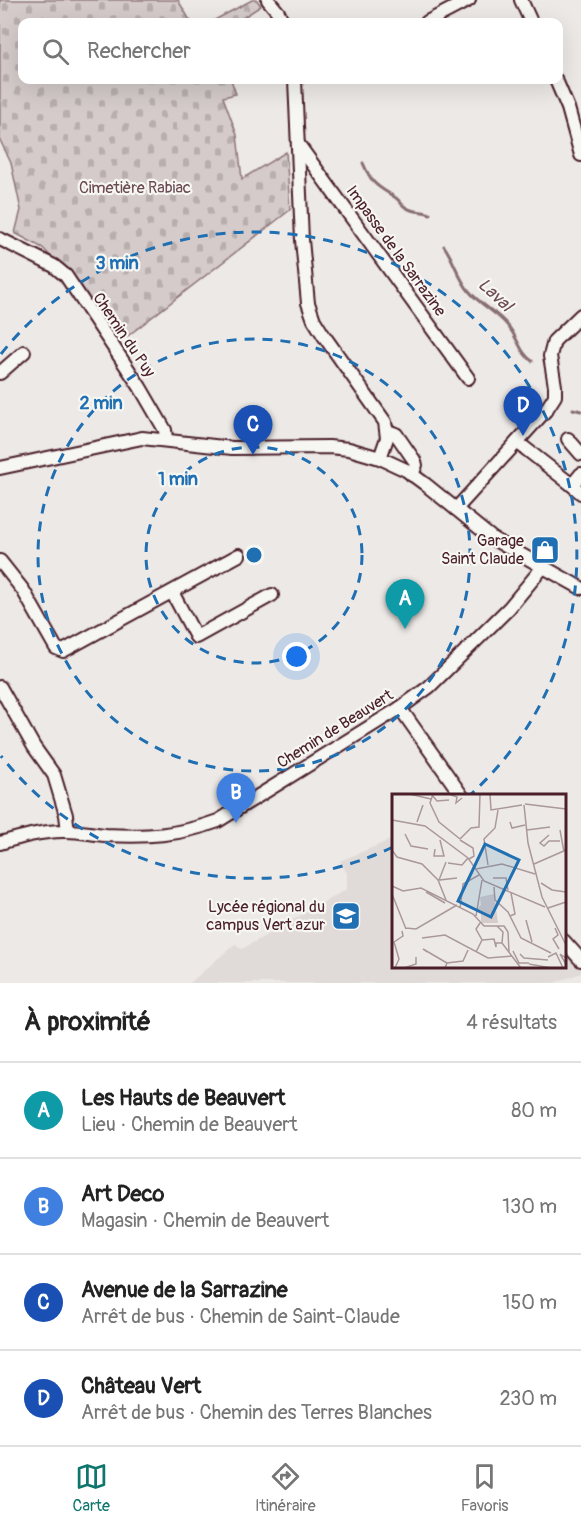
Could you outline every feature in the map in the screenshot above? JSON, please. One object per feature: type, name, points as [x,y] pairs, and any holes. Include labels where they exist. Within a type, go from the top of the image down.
[{"type":"street","points":[[268,0],[281,18]]},
{"type":"street","points":[[435,18],[469,0]]},
{"type":"street","points":[[521,0],[529,18]]},
{"type":"street","points":[[295,84],[308,303],[314,320],[376,408],[388,431],[380,458]]},
{"type":"street","points":[[558,84],[578,128],[581,155]]},
{"type":"street","name":"Impasse de la Sarrazine","points":[[297,143],[468,378]]},
{"type":"street","name":"Chemin du Puy","points":[[0,239],[61,270],[140,387],[155,416],[160,439]]},
{"type":"street","points":[[456,509],[546,410],[555,396],[551,349],[554,341],[581,315]]},
{"type":"street","points":[[0,373],[24,351]]},
{"type":"street","points":[[388,431],[396,434],[414,460],[416,465],[412,475]]},
{"type":"street","points":[[0,468],[135,440],[160,439],[232,448],[340,448],[380,458],[412,475],[493,539],[581,588]]},
{"type":"street","points":[[568,439],[581,454]]},
{"type":"street","points":[[517,442],[576,489],[581,474]]},
{"type":"street","points":[[0,561],[23,590],[59,651],[63,651],[239,555]]},
{"type":"street","name":"Chemin de Beauvert","points":[[0,843],[102,835],[168,835],[218,821],[400,708],[429,687],[509,608],[543,567]]},
{"type":"street","points":[[172,592],[196,637],[272,595]]},
{"type":"street","points":[[0,687],[34,747],[54,775],[66,815],[68,831]]},
{"type":"street","points":[[400,708],[461,794]]},
{"type":"street","name":"Chemin de Beauvert","points":[[0,843],[28,835],[68,831],[102,835]]},
{"type":"street","points":[[566,943],[581,960]]},
{"type":"shaded area","name":"Lycée régional du campus Vert azur","points":[[392,839],[392,968],[566,968],[566,951],[581,968],[581,973],[554,983],[190,983],[235,944],[242,949],[347,889],[347,873],[340,861]]},
{"type":"green space","name":"Cimetière Rabiac","points":[[0,0],[178,0],[189,18],[18,18],[18,84],[232,84],[236,94],[223,97],[237,135],[242,179],[286,152],[290,210],[125,338],[43,248],[15,233],[21,210],[11,163],[0,140]]},
{"type":"green space","points":[[252,0],[257,0],[261,6],[242,18],[218,18]]},
{"type":"waterway","name":"Laval","points":[[363,163],[376,184],[404,206],[430,214]]},
{"type":"waterway","name":"Laval","points":[[444,246],[469,291],[504,321],[532,361]]},
{"type":"waterway","name":"Laval","points":[[573,409],[581,411]]},
{"type":"place","name":"Château Vert","points":[[523,436]]},
{"type":"place","name":"Avenue de la Sarrazine","points":[[253,455]]},
{"type":"place","name":"Garage Saint Claude","points":[[545,550]]},
{"type":"place","name":"Les Hauts de Beauvert","points":[[405,629]]},
{"type":"place","name":"Art Deco","points":[[236,823]]},
{"type":"place","name":"Lycée régional du campus Vert azur","points":[[346,916]]}]
